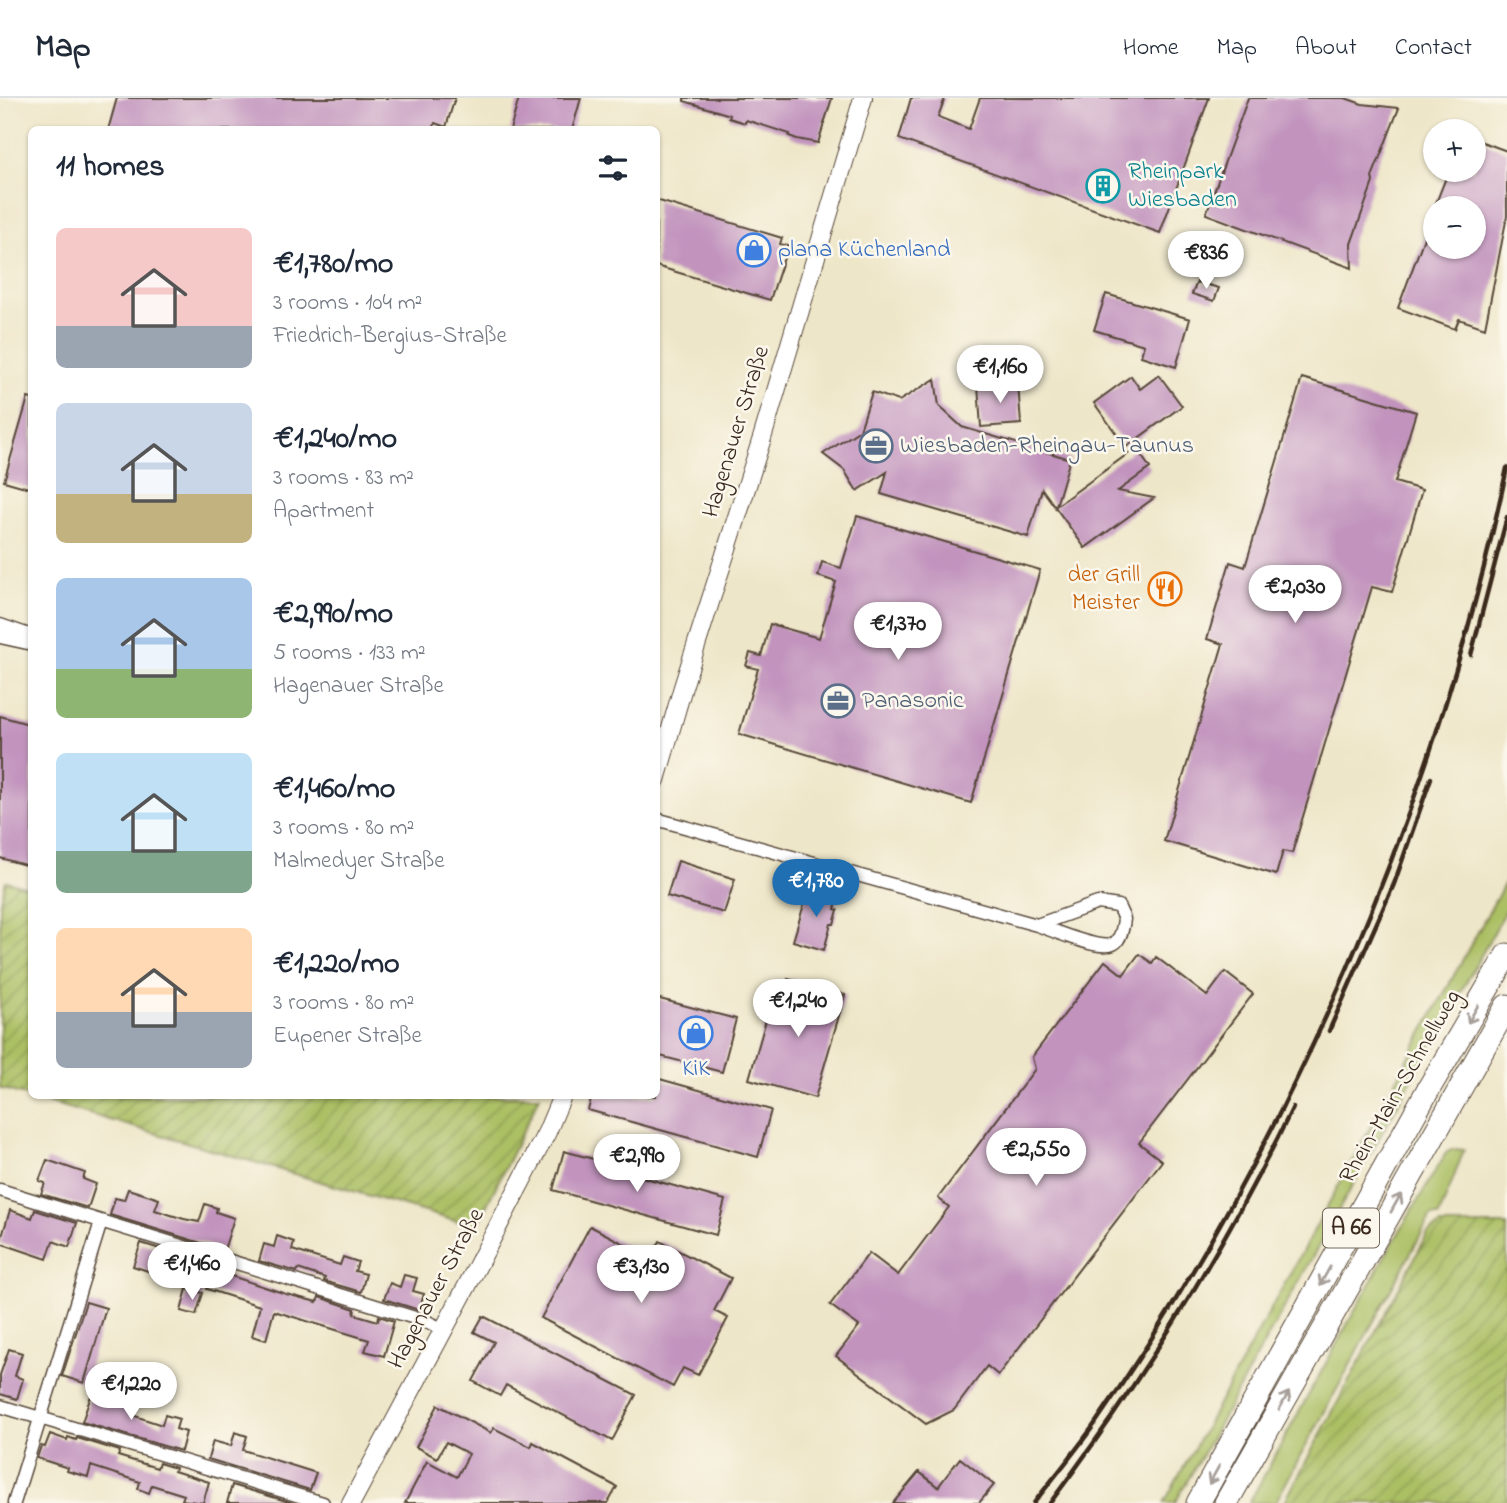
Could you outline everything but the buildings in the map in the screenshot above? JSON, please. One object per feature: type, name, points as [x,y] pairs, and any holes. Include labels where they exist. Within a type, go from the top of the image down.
[{"type":"highway","name":"Rhein-Main-Schnellweg","points":[[1198,1503],[1429,1088],[1507,955]]},
{"type":"highway","name":"A 66","points":[[1227,1503],[1507,1006]]},
{"type":"street","name":"Hagenauer Straße","points":[[660,766],[767,422],[863,98]]},
{"type":"street","points":[[0,625],[28,635]]},
{"type":"street","points":[[0,637],[28,643]]},
{"type":"street","points":[[660,820],[1106,946],[1118,939],[1124,919],[1118,906],[1098,903],[1037,925]]},
{"type":"street","name":"Hagenauer Straße","points":[[351,1503],[547,1132],[561,1099]]},
{"type":"street","points":[[0,1190],[444,1329]]},
{"type":"street","points":[[14,1503],[102,1222]]},
{"type":"street","points":[[0,1406],[323,1503]]},
{"type":"green space","points":[[1507,879],[1507,909],[1175,1503],[1164,1503]]},
{"type":"green space","points":[[6,881],[28,887],[28,1096],[0,1088],[0,903]]},
{"type":"green space","points":[[38,1099],[539,1099],[476,1227]]},
{"type":"green space","points":[[1453,1149],[1464,1150],[1439,1216],[1431,1216],[1275,1503],[1249,1503],[1385,1256],[1446,1153]]},
{"type":"green space","points":[[1441,1225],[1507,1225],[1507,1503],[1284,1503],[1428,1233]]},
{"type":"railway","points":[[1034,1503],[1094,1425],[1166,1316],[1232,1203],[1293,1087],[1348,967],[1397,845],[1440,721],[1477,595],[1507,468]]},
{"type":"railway","points":[[1471,655],[1507,517]]},
{"type":"railway","points":[[1329,1031],[1394,884],[1431,778]]},
{"type":"railway","points":[[1050,1503],[1118,1408],[1181,1311],[1211,1261],[1293,1107]]},
{"type":"place","name":"Rheinpark Wiesbaden","points":[[1103,186]]},
{"type":"place","name":"plana Küchenland","points":[[754,250]]},
{"type":"place","name":"Wiesbaden-Rheingau-Taunus","points":[[876,446]]},
{"type":"place","name":"der Grill Meister","points":[[1165,589]]},
{"type":"place","name":"Panasonic","points":[[838,701]]},
{"type":"place","name":"KiK","points":[[696,1033]]}]
